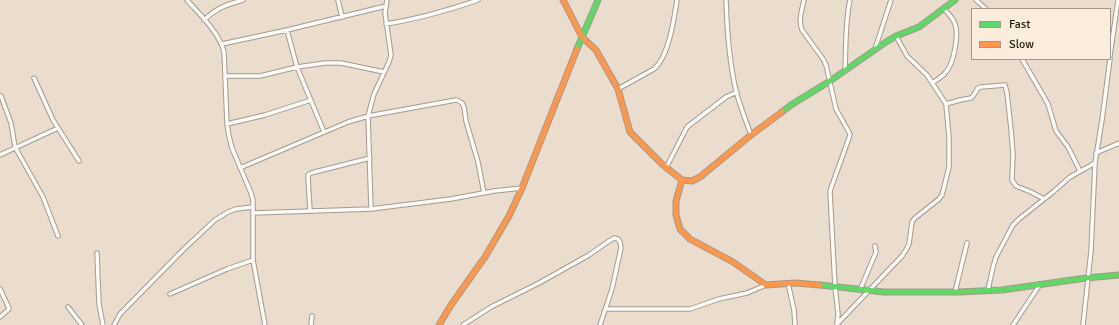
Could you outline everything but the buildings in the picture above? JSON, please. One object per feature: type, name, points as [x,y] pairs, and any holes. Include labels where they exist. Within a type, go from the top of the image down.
[{"type":"street","points":[[187,0],[215,33],[222,44],[224,52],[227,124],[232,148],[251,193],[253,207],[253,260],[265,325]]},
{"type":"street","points":[[204,20],[218,8],[243,0]]},
{"type":"street","points":[[338,0],[342,17]]},
{"type":"street","points":[[372,209],[368,116],[374,94],[391,55],[385,13],[387,0]]},
{"type":"street","points":[[386,24],[418,18],[478,0]]},
{"type":"street","points":[[563,0],[582,37],[596,50],[618,89],[630,132],[666,168],[682,180],[692,180],[700,176],[791,105],[830,81],[896,36],[919,27],[955,0]]},
{"type":"street","points":[[439,325],[451,305],[478,268],[509,216],[522,188],[598,0]]},
{"type":"street","points":[[618,89],[654,69],[658,65],[665,51],[672,27],[677,0]]},
{"type":"street","points":[[726,0],[727,27],[733,77],[736,92],[751,135]]},
{"type":"street","points":[[804,0],[799,20],[800,25],[823,59],[828,71],[836,109],[850,134],[830,192],[838,314],[837,324]]},
{"type":"street","points":[[845,71],[850,0]]},
{"type":"street","points":[[875,50],[891,0]]},
{"type":"street","points":[[976,0],[985,8]]},
{"type":"street","points":[[1111,51],[1118,0]]},
{"type":"street","points":[[222,44],[386,6]]},
{"type":"street","points":[[932,83],[949,68],[956,42],[957,29],[944,9]]},
{"type":"street","points":[[287,30],[297,67],[324,132]]},
{"type":"street","points":[[837,324],[906,250],[909,244],[912,222],[942,195],[949,167],[949,137],[946,104],[922,70],[907,56],[896,36]]},
{"type":"street","points":[[1023,60],[1048,104],[1056,131],[1068,146],[1080,171]]},
{"type":"street","points":[[1083,325],[1091,251],[1096,153],[1110,60]]},
{"type":"street","points":[[226,76],[260,76],[297,67],[325,63],[340,63],[384,72]]},
{"type":"street","points":[[34,78],[58,128],[66,138],[79,161]]},
{"type":"street","points":[[946,104],[972,98],[978,88],[981,87],[1005,85],[1012,135],[1012,180],[1016,186],[1044,199]]},
{"type":"street","points":[[666,168],[687,127],[726,97],[736,92]]},
{"type":"street","points":[[1,96],[10,119],[15,147],[43,197],[58,236]]},
{"type":"street","points":[[227,124],[265,115],[311,100]]},
{"type":"street","points":[[240,168],[348,122],[368,116],[446,101],[459,101],[464,107],[466,121],[478,162],[484,193]]},
{"type":"street","points":[[0,155],[58,128]]},
{"type":"street","points":[[1096,153],[1119,143]]},
{"type":"street","points":[[310,212],[308,175],[370,158]]},
{"type":"street","points":[[988,290],[996,257],[1013,225],[1070,178],[1095,163]]},
{"type":"street","points":[[682,180],[678,192],[676,216],[679,226],[685,235],[743,268],[766,285]]},
{"type":"street","points":[[253,213],[372,209],[522,188]]},
{"type":"street","points":[[114,325],[120,314],[215,220],[236,209],[253,207]]},
{"type":"street","points":[[463,325],[491,307],[582,259],[614,238],[618,238],[621,248],[612,289],[604,309],[600,325]]},
{"type":"street","points":[[955,292],[967,243]]},
{"type":"street","points":[[860,290],[876,252],[875,246]]},
{"type":"street","points":[[97,253],[99,304],[103,325]]},
{"type":"street","points":[[170,294],[227,268],[253,260]]},
{"type":"street","points":[[604,309],[690,309],[719,299],[747,293],[766,285],[788,282],[835,286],[867,291],[955,292],[1040,286],[1088,278],[1119,275]]},
{"type":"street","points":[[788,282],[794,310],[795,325]]},
{"type":"street","points":[[1013,325],[1040,286]]},
{"type":"street","points":[[0,289],[9,309],[0,317]]},
{"type":"street","points":[[68,307],[82,325]]},
{"type":"street","points":[[310,325],[312,316]]},
{"type":"traffic: fast","points":[[577,49],[598,0]]},
{"type":"traffic: fast","points":[[782,112],[886,42],[896,36],[919,27],[955,0]]},
{"type":"traffic: fast","points":[[820,285],[884,292],[958,292],[1002,290],[1086,278],[1119,275]]},
{"type":"traffic: slow","points":[[563,0],[582,37],[596,50],[618,89],[630,132],[662,164],[682,180],[692,181],[700,177],[751,135],[782,112]]},
{"type":"traffic: slow","points":[[439,325],[451,305],[485,257],[509,216],[522,188],[577,49]]},
{"type":"traffic: slow","points":[[682,180],[676,201],[676,215],[680,229],[690,239],[733,262],[766,285],[795,283],[820,285]]}]
